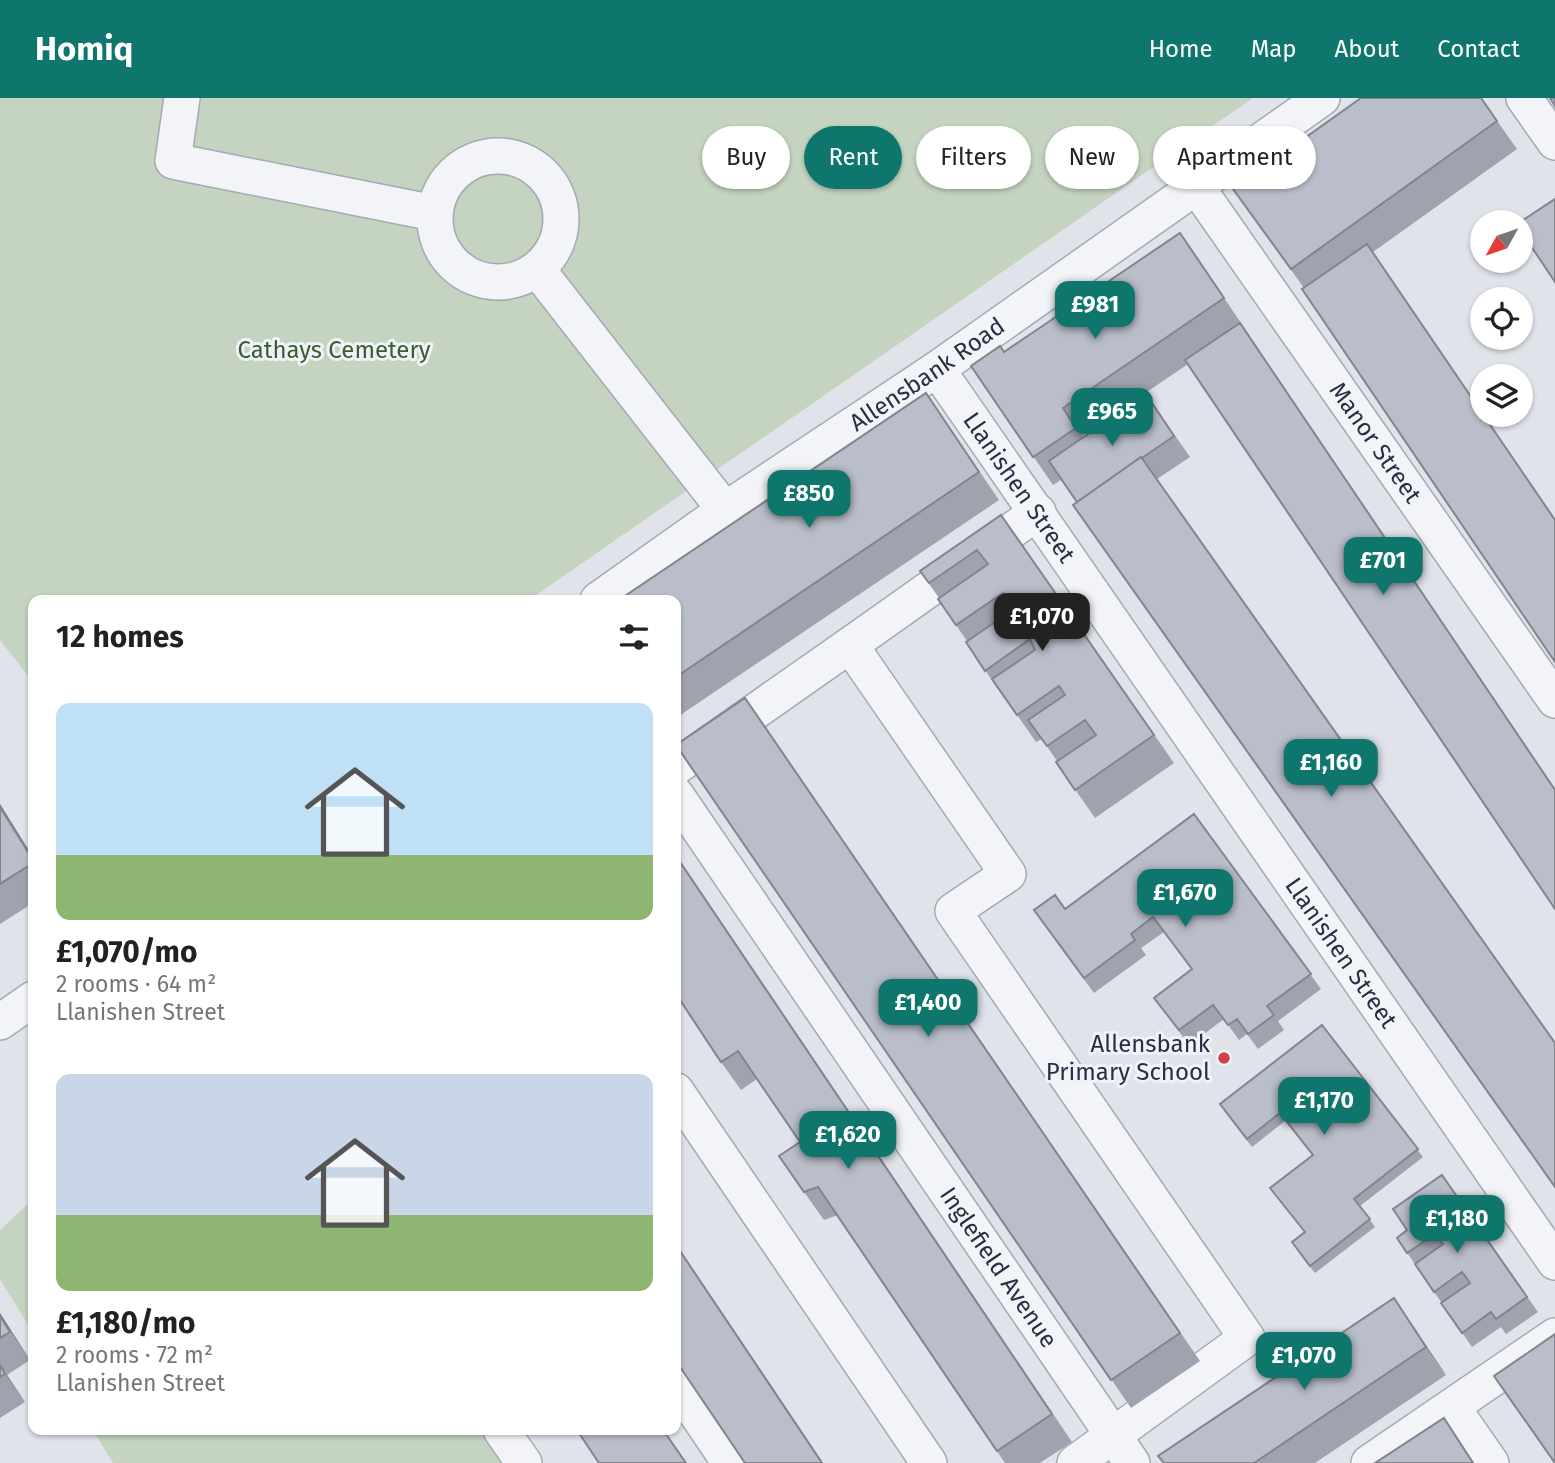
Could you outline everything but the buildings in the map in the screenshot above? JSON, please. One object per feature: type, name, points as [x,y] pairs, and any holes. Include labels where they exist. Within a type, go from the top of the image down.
[{"type":"street","points":[[182,98],[173,161],[434,213]]},
{"type":"street","name":"Allensbank Road","points":[[1282,126],[1322,98]]},
{"type":"street","points":[[1524,98],[1555,142]]},
{"type":"street","points":[[485,156],[507,156],[525,161],[548,181],[561,208],[558,241],[550,257],[537,269],[520,279],[498,283],[465,274],[451,262],[439,244],[434,213],[443,186],[453,173],[471,160],[485,156]]},
{"type":"street","name":"Allensbank Road","points":[[605,595],[725,510],[937,369],[1192,189]]},
{"type":"street","name":"Manor Street","points":[[1198,189],[1555,700]]},
{"type":"street","points":[[537,269],[725,510]]},
{"type":"street","name":"Llanishen Street","points":[[937,369],[1555,1262]]},
{"type":"street","points":[[681,763],[1038,512]]},
{"type":"street","points":[[850,645],[1008,873],[953,911],[1247,1338],[1122,1449],[1075,1463]]},
{"type":"street","name":"Inglefield Avenue","points":[[681,802],[1122,1449]]},
{"type":"street","points":[[0,1022],[28,1002]]},
{"type":"street","points":[[681,1098],[929,1463]]},
{"type":"street","points":[[1369,1463],[1555,1336]]},
{"type":"street","points":[[681,1390],[730,1463]]},
{"type":"street","points":[[1452,1407],[1491,1463]]},
{"type":"street","points":[[504,1435],[524,1463]]},
{"type":"green space","name":"Cathays Cemetery","points":[[0,98],[1253,98],[1213,126],[1153,126],[1153,167],[1139,177],[1139,126],[1045,126],[1045,189],[1122,189],[536,595],[28,595],[28,676],[0,640]]},
{"type":"green space","points":[[28,1204],[28,1325],[0,1279],[0,1230]]},
{"type":"green space","points":[[96,1435],[499,1435],[519,1463],[113,1463]]},
{"type":"place","name":"Allensbank Primary School","points":[[1224,1058]]}]
